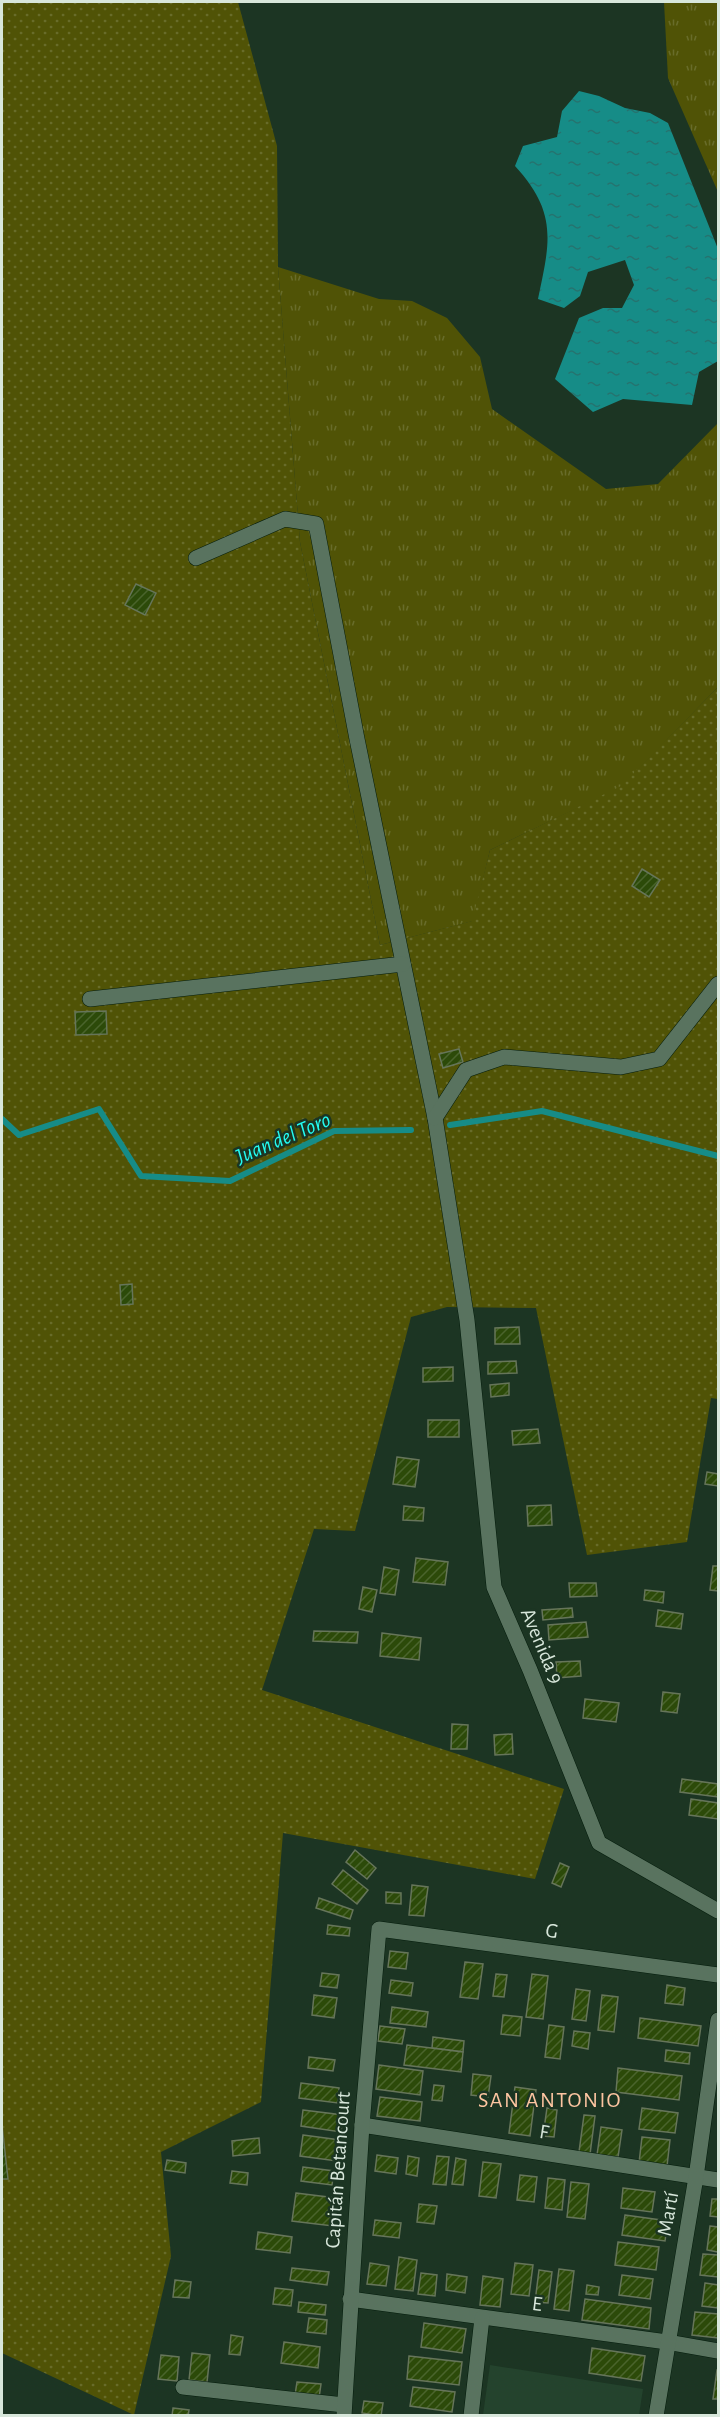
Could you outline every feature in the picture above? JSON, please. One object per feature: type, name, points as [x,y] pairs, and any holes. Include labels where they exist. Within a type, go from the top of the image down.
[{"type":"street","name":"Avenida 9","points":[[196,558],[285,519],[316,524],[435,1118],[467,1320],[494,1587],[600,1843],[718,1911]]},
{"type":"street","points":[[90,999],[403,963]]},
{"type":"street","points":[[435,1118],[466,1070],[504,1057],[621,1067],[659,1059],[718,984]]},
{"type":"street","name":"G","points":[[379,1929],[718,1975]]},
{"type":"street","name":"Capitán Betancourt","points":[[344,2410],[350,2300],[379,1929]]},
{"type":"street","name":"Martí","points":[[656,2415],[696,2177],[718,2020]]},
{"type":"street","name":"F","points":[[363,2125],[718,2180]]},
{"type":"street","name":"E","points":[[350,2300],[667,2342],[718,2351]]},
{"type":"street","points":[[471,2415],[482,2318]]},
{"type":"street","points":[[183,2387],[344,2410]]},
{"type":"shaded area","points":[[490,2365],[643,2389],[639,2415],[483,2415]]},
{"type":"green space","points":[[2,2],[238,2],[277,146],[278,267],[300,542],[380,945],[472,921],[490,850],[621,786],[718,687],[718,1399],[711,1398],[687,1542],[587,1555],[536,1308],[447,1307],[411,1317],[355,1531],[314,1529],[262,1690],[564,1789],[535,1879],[283,1833],[261,2102],[161,2152],[171,2256],[134,2415],[2,2353]]},
{"type":"green space","points":[[664,2],[718,2],[718,192],[668,78]]},
{"type":"green space","points":[[278,267],[379,299],[412,301],[447,318],[480,357],[492,409],[606,489],[658,484],[718,423],[718,687],[621,787],[490,850],[473,921],[380,945],[300,542]]},
{"type":"water","points":[[579,91],[599,96],[625,108],[650,113],[668,123],[718,249],[718,361],[699,372],[692,405],[623,399],[593,412],[555,379],[579,318],[603,308],[622,308],[634,285],[625,260],[588,272],[580,296],[564,308],[538,299],[546,261],[547,229],[538,199],[515,166],[523,146],[557,137],[562,111]]},
{"type":"building","points":[[136,584],[156,593],[145,615],[125,605]]},
{"type":"building","points":[[642,869],[660,880],[649,897],[632,886]]},
{"type":"building","points":[[106,1011],[107,1034],[76,1035],[75,1012]]},
{"type":"building","points":[[459,1049],[463,1062],[443,1068],[439,1054]]},
{"type":"building","points":[[132,1284],[133,1304],[121,1305],[120,1285]]},
{"type":"building","points":[[519,1327],[520,1344],[495,1344],[495,1328]]},
{"type":"building","points":[[516,1361],[517,1373],[488,1374],[488,1362]]},
{"type":"building","points":[[453,1367],[453,1381],[423,1382],[423,1368]]},
{"type":"building","points":[[509,1383],[509,1395],[491,1397],[490,1385]]},
{"type":"building","points":[[428,1420],[459,1420],[459,1437],[428,1437]]},
{"type":"building","points":[[538,1429],[540,1443],[513,1445],[512,1431]]},
{"type":"building","points":[[397,1457],[419,1460],[415,1487],[393,1484]]},
{"type":"building","points":[[707,1472],[718,1474],[718,1486],[705,1484]]},
{"type":"building","points":[[551,1505],[552,1525],[528,1526],[527,1506]]},
{"type":"building","points":[[404,1506],[424,1508],[423,1521],[403,1520]]},
{"type":"building","points":[[416,1558],[448,1562],[445,1585],[413,1582]]},
{"type":"building","points":[[713,1566],[718,1566],[718,1591],[710,1590]]},
{"type":"building","points":[[384,1567],[399,1570],[395,1595],[380,1593]]},
{"type":"building","points":[[569,1583],[596,1583],[597,1596],[570,1597]]},
{"type":"building","points":[[363,1587],[377,1590],[372,1612],[359,1609]]},
{"type":"building","points":[[645,1590],[664,1592],[663,1603],[644,1600]]},
{"type":"building","points":[[572,1608],[573,1617],[543,1620],[542,1610]]},
{"type":"building","points":[[658,1610],[683,1614],[681,1629],[656,1626]]},
{"type":"building","points":[[586,1622],[588,1637],[549,1640],[548,1625]]},
{"type":"building","points":[[314,1631],[358,1632],[357,1643],[313,1641]]},
{"type":"building","points":[[382,1633],[421,1638],[419,1660],[380,1656]]},
{"type":"building","points":[[580,1661],[581,1676],[557,1678],[556,1662]]},
{"type":"building","points":[[663,1692],[680,1694],[677,1713],[661,1711]]},
{"type":"building","points":[[585,1699],[619,1703],[616,1722],[583,1718]]},
{"type":"building","points":[[452,1724],[468,1725],[467,1749],[451,1749]]},
{"type":"building","points":[[512,1734],[513,1754],[495,1755],[494,1735]]},
{"type":"building","points":[[682,1779],[718,1784],[718,1797],[680,1792]]},
{"type":"building","points":[[691,1799],[718,1803],[718,1819],[689,1815]]},
{"type":"building","points":[[355,1850],[376,1868],[367,1879],[346,1862]]},
{"type":"building","points":[[560,1863],[569,1867],[561,1887],[552,1883]]},
{"type":"building","points":[[343,1870],[368,1890],[357,1904],[332,1884]]},
{"type":"building","points":[[412,1885],[428,1887],[424,1916],[409,1915]]},
{"type":"building","points":[[386,1892],[401,1893],[401,1904],[386,1903]]},
{"type":"building","points":[[319,1898],[353,1910],[350,1919],[316,1908]]},
{"type":"building","points":[[328,1925],[350,1928],[349,1936],[327,1934]]},
{"type":"building","points":[[390,1951],[408,1953],[406,1969],[388,1967]]},
{"type":"building","points":[[465,1962],[483,1964],[478,1999],[460,1997]]},
{"type":"building","points":[[322,1973],[339,1975],[337,1988],[320,1986]]},
{"type":"building","points":[[496,1974],[507,1975],[504,1997],[493,1996]]},
{"type":"building","points":[[532,1974],[548,1976],[543,2019],[526,2017]]},
{"type":"building","points":[[391,1980],[413,1983],[411,1996],[389,1993]]},
{"type":"building","points":[[667,1985],[685,1988],[683,2005],[665,2003]]},
{"type":"building","points":[[576,1989],[590,1991],[586,2021],[572,2019]]},
{"type":"building","points":[[314,1995],[337,1998],[334,2018],[312,2015]]},
{"type":"building","points":[[602,1995],[618,1997],[614,2032],[598,2030]]},
{"type":"building","points":[[392,2007],[428,2012],[426,2027],[390,2023]]},
{"type":"building","points":[[503,2015],[522,2017],[520,2036],[501,2034]]},
{"type":"building","points":[[640,2018],[701,2026],[698,2046],[638,2038]]},
{"type":"building","points":[[549,2025],[564,2027],[560,2059],[545,2057]]},
{"type":"building","points":[[380,2026],[405,2029],[402,2044],[378,2041]]},
{"type":"building","points":[[574,2031],[590,2033],[588,2049],[572,2046]]},
{"type":"building","points":[[433,2037],[464,2041],[463,2052],[432,2048]]},
{"type":"building","points":[[407,2045],[463,2052],[461,2072],[404,2065]]},
{"type":"building","points":[[666,2050],[690,2053],[689,2064],[665,2061]]},
{"type":"building","points":[[309,2057],[335,2060],[333,2071],[308,2068]]},
{"type":"building","points":[[379,2065],[423,2071],[420,2095],[376,2089]]},
{"type":"building","points":[[618,2068],[682,2076],[679,2100],[616,2092]]},
{"type":"building","points":[[473,2074],[491,2076],[488,2097],[471,2095]]},
{"type":"building","points":[[301,2083],[339,2088],[338,2103],[299,2098]]},
{"type":"building","points":[[434,2085],[444,2086],[442,2101],[432,2100]]},
{"type":"building","points":[[515,2087],[536,2090],[530,2136],[509,2133]]},
{"type":"building","points":[[380,2097],[422,2102],[420,2121],[377,2116]]},
{"type":"building","points":[[547,2108],[557,2110],[554,2137],[543,2136]]},
{"type":"building","points":[[642,2108],[678,2113],[675,2133],[639,2129]]},
{"type":"building","points":[[303,2110],[343,2115],[341,2132],[301,2126]]},
{"type":"building","points":[[584,2115],[595,2116],[590,2154],[579,2152]]},
{"type":"building","points":[[2,2125],[8,2179],[2,2179]]},
{"type":"building","points":[[601,2127],[622,2130],[618,2157],[597,2155]]},
{"type":"building","points":[[303,2135],[340,2140],[337,2161],[300,2156]]},
{"type":"building","points":[[642,2137],[670,2140],[667,2166],[639,2163]]},
{"type":"building","points":[[259,2138],[260,2153],[233,2156],[232,2141]]},
{"type":"building","points":[[377,2155],[398,2158],[396,2174],[375,2171]]},
{"type":"building","points":[[408,2156],[419,2158],[417,2176],[406,2174]]},
{"type":"building","points":[[437,2156],[449,2157],[446,2185],[433,2184]]},
{"type":"building","points":[[456,2158],[466,2160],[463,2185],[452,2184]]},
{"type":"building","points":[[167,2160],[186,2163],[185,2173],[165,2170]]},
{"type":"building","points":[[483,2162],[501,2164],[496,2198],[479,2196]]},
{"type":"building","points":[[303,2167],[334,2171],[332,2185],[301,2181]]},
{"type":"building","points":[[232,2171],[248,2173],[247,2185],[230,2183]]},
{"type":"building","points":[[520,2175],[537,2177],[534,2202],[517,2200]]},
{"type":"building","points":[[548,2178],[565,2180],[562,2210],[545,2208]]},
{"type":"building","points":[[571,2182],[589,2184],[585,2219],[567,2217]]},
{"type":"building","points":[[623,2188],[655,2192],[652,2212],[621,2208]]},
{"type":"building","points":[[296,2193],[336,2198],[333,2226],[292,2221]]},
{"type":"building","points":[[712,2199],[718,2199],[718,2217],[710,2216]]},
{"type":"building","points":[[419,2204],[437,2206],[434,2224],[417,2222]]},
{"type":"building","points":[[625,2215],[668,2221],[665,2241],[622,2235]]},
{"type":"building","points":[[375,2220],[401,2223],[399,2238],[373,2235]]},
{"type":"building","points":[[710,2226],[718,2227],[718,2252],[707,2250]]},
{"type":"building","points":[[258,2232],[292,2237],[290,2253],[256,2249]]},
{"type":"building","points":[[618,2242],[659,2247],[656,2270],[615,2265]]},
{"type":"building","points":[[703,2254],[718,2255],[718,2277],[700,2275]]},
{"type":"building","points":[[399,2257],[417,2260],[413,2291],[395,2289]]},
{"type":"building","points":[[370,2263],[389,2266],[386,2286],[367,2284]]},
{"type":"building","points":[[515,2263],[533,2265],[529,2296],[511,2294]]},
{"type":"building","points":[[292,2268],[329,2272],[327,2285],[290,2280]]},
{"type":"building","points":[[559,2269],[574,2271],[569,2311],[554,2309]]},
{"type":"building","points":[[539,2270],[552,2272],[548,2303],[535,2302]]},
{"type":"building","points":[[421,2273],[437,2275],[435,2296],[418,2294]]},
{"type":"building","points":[[447,2274],[467,2277],[465,2293],[446,2290]]},
{"type":"building","points":[[622,2275],[653,2279],[650,2299],[619,2295]]},
{"type":"building","points":[[483,2276],[503,2279],[500,2307],[480,2305]]},
{"type":"building","points":[[175,2280],[191,2282],[189,2298],[173,2297]]},
{"type":"building","points":[[705,2283],[718,2285],[718,2308],[702,2306]]},
{"type":"building","points":[[587,2285],[599,2287],[598,2295],[586,2294]]},
{"type":"building","points":[[275,2288],[293,2290],[291,2306],[273,2304]]},
{"type":"building","points":[[585,2299],[651,2308],[649,2329],[582,2320]]},
{"type":"building","points":[[299,2302],[326,2305],[325,2315],[298,2312]]},
{"type":"building","points":[[695,2312],[718,2314],[718,2338],[692,2335]]},
{"type":"building","points":[[309,2318],[327,2320],[326,2334],[307,2332]]},
{"type":"building","points":[[424,2323],[466,2329],[462,2353],[421,2347]]},
{"type":"building","points":[[231,2335],[243,2337],[240,2355],[229,2354]]},
{"type":"building","points":[[284,2342],[320,2347],[318,2368],[281,2363]]},
{"type":"building","points":[[592,2348],[645,2356],[641,2381],[589,2373]]},
{"type":"building","points":[[192,2353],[210,2355],[207,2382],[189,2380]]},
{"type":"building","points":[[161,2355],[179,2357],[177,2381],[158,2379]]},
{"type":"building","points":[[409,2356],[462,2362],[459,2385],[407,2379]]},
{"type":"building","points":[[717,2370],[718,2399],[713,2399]]},
{"type":"building","points":[[297,2382],[321,2384],[319,2398],[295,2395]]},
{"type":"building","points":[[413,2387],[455,2392],[452,2412],[410,2406]]},
{"type":"building","points":[[364,2401],[383,2403],[381,2416],[362,2413]]},
{"type":"building","points":[[173,2408],[189,2410],[188,2416],[172,2416]]},
{"type":"waterway","name":"Juan del Toro","points":[[2,1119],[19,1135],[99,1109],[141,1176],[230,1181],[334,1131],[411,1130]]},
{"type":"waterway","name":"Juan del Toro","points":[[450,1125],[542,1111],[718,1156]]},
{"type":"district","name":"SAN ANTONIO","points":[[550,2100]]}]
